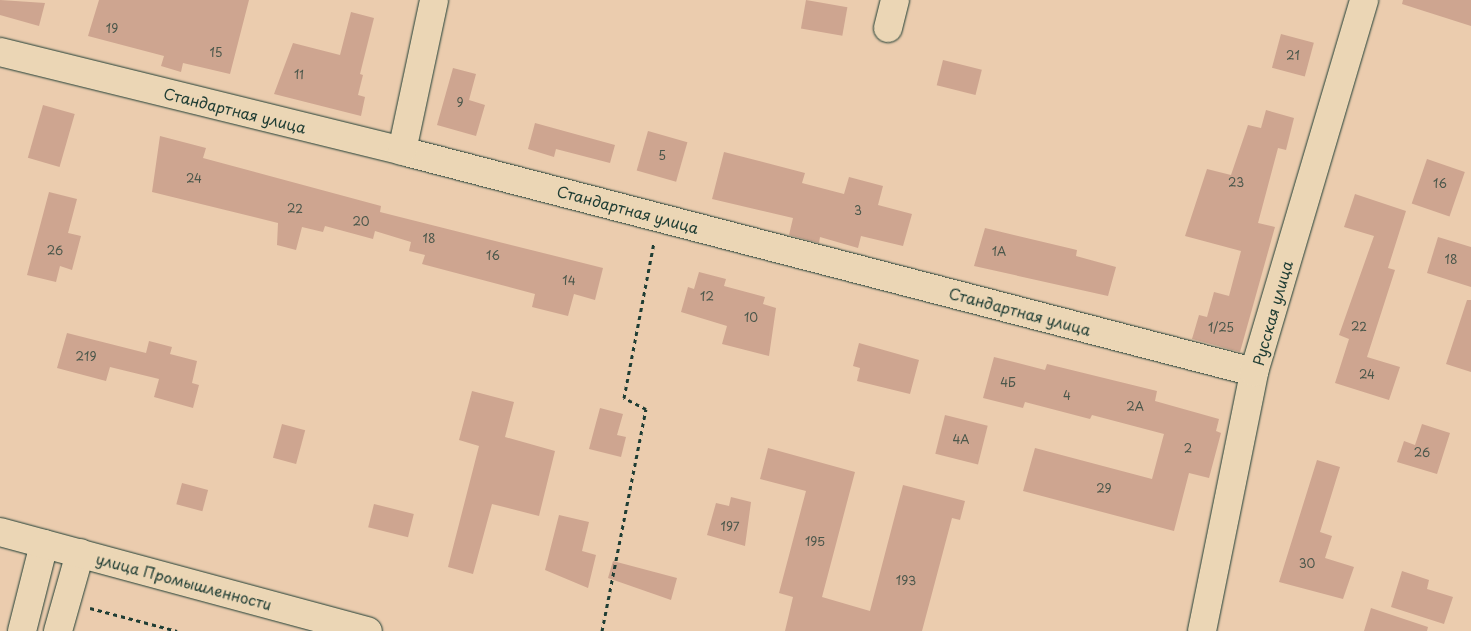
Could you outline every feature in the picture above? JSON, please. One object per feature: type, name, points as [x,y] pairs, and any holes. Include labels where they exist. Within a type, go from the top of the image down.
[{"type":"street","points":[[402,151],[434,0]]},
{"type":"street","points":[[888,28],[894,0]]},
{"type":"street","name":"Русская улица","points":[[1202,631],[1254,372],[1364,0]]},
{"type":"street","name":"Стандартная улица","points":[[0,52],[402,151],[1254,372]]},
{"type":"street","name":"улица Промышленности","points":[[0,532],[368,631]]},
{"type":"street","points":[[22,631],[44,544]]},
{"type":"street","points":[[58,631],[80,553]]},
{"type":"path","points":[[602,631],[646,409],[624,398],[658,217]]},
{"type":"building","points":[[0,0],[45,3],[39,26],[0,15]]},
{"type":"building","points":[[99,0],[249,0],[230,74],[183,63],[181,72],[161,66],[164,56],[88,36]]},
{"type":"building","points":[[806,0],[847,7],[842,36],[801,29]]},
{"type":"building","points":[[1403,0],[1471,0],[1471,26],[1402,4]]},
{"type":"building","points":[[351,12],[374,18],[360,74],[363,75],[358,95],[365,97],[361,116],[274,94],[293,43],[340,55]]},
{"type":"building","points":[[1281,34],[1314,43],[1305,77],[1272,68]]},
{"type":"building","points":[[943,60],[982,70],[976,95],[937,85]]},
{"type":"building","points":[[453,68],[476,74],[469,100],[485,105],[476,136],[437,125]]},
{"type":"building","points":[[43,105],[75,114],[60,167],[28,158]]},
{"type":"building","points":[[1266,110],[1294,118],[1286,150],[1278,148],[1258,223],[1275,227],[1240,352],[1192,339],[1199,315],[1207,317],[1214,292],[1229,296],[1241,251],[1185,236],[1207,169],[1231,175],[1248,125],[1261,128]]},
{"type":"building","points":[[535,123],[615,145],[610,163],[556,149],[554,157],[528,149]]},
{"type":"building","points":[[648,131],[687,142],[676,182],[637,170]]},
{"type":"building","points":[[160,136],[206,148],[203,158],[381,206],[380,212],[603,268],[595,300],[574,294],[568,316],[532,307],[535,294],[422,264],[425,255],[409,251],[411,242],[375,231],[373,239],[325,226],[323,232],[302,227],[296,250],[277,245],[278,223],[152,192]]},
{"type":"building","points":[[724,152],[805,173],[802,183],[844,194],[849,177],[883,186],[878,205],[912,214],[903,246],[861,236],[858,248],[820,237],[819,243],[789,235],[793,218],[712,199]]},
{"type":"building","points":[[1427,159],[1465,172],[1450,216],[1412,203]]},
{"type":"building","points":[[49,192],[77,199],[68,233],[81,236],[72,270],[60,266],[56,282],[27,275]]},
{"type":"building","points":[[1355,194],[1406,211],[1388,268],[1395,270],[1367,357],[1400,367],[1389,400],[1335,383],[1349,339],[1339,335],[1374,236],[1344,227]]},
{"type":"building","points":[[985,228],[1077,250],[1076,256],[1116,267],[1108,296],[974,266]]},
{"type":"building","points":[[1438,237],[1471,247],[1471,287],[1427,273]]},
{"type":"building","points":[[699,272],[726,279],[724,286],[765,297],[763,304],[776,308],[769,356],[722,344],[727,326],[681,312],[688,287],[694,289]]},
{"type":"building","points":[[1467,300],[1471,300],[1471,372],[1446,364]]},
{"type":"building","points":[[67,333],[146,353],[149,341],[172,347],[170,354],[197,361],[192,383],[199,385],[193,408],[154,397],[159,379],[110,367],[106,381],[57,368]]},
{"type":"building","points":[[859,343],[919,360],[910,394],[857,381],[860,368],[853,366]]},
{"type":"building","points":[[994,357],[1045,370],[1047,364],[1157,391],[1155,401],[1219,419],[1216,431],[1221,433],[1209,478],[1189,473],[1174,531],[1023,491],[1035,448],[1152,479],[1164,434],[1092,415],[1090,419],[1025,402],[1023,408],[983,398]]},
{"type":"building","points":[[472,391],[514,402],[505,437],[555,451],[539,516],[492,504],[473,574],[448,567],[479,446],[459,440]]},
{"type":"building","points":[[600,408],[623,414],[617,435],[626,437],[621,457],[589,449]]},
{"type":"building","points":[[945,415],[988,426],[978,464],[935,454]]},
{"type":"building","points":[[282,424],[305,430],[296,464],[273,458]]},
{"type":"building","points":[[1422,424],[1450,433],[1437,474],[1397,462],[1404,441],[1415,445]]},
{"type":"building","points":[[768,448],[855,472],[822,597],[870,611],[903,485],[965,501],[960,520],[952,518],[922,631],[785,631],[793,597],[779,593],[806,491],[760,479]]},
{"type":"building","points":[[1317,460],[1340,467],[1320,532],[1332,536],[1325,558],[1354,567],[1343,599],[1279,582]]},
{"type":"building","points":[[182,483],[208,490],[202,511],[176,504]]},
{"type":"building","points":[[731,497],[751,502],[745,546],[707,535],[716,503],[729,506]]},
{"type":"building","points":[[374,504],[414,514],[408,537],[368,527]]},
{"type":"building","points":[[559,515],[589,522],[582,551],[596,555],[588,588],[545,570]]},
{"type":"building","points":[[613,561],[677,578],[671,600],[608,578]]},
{"type":"building","points":[[1402,571],[1429,580],[1427,589],[1453,597],[1444,624],[1391,607]]},
{"type":"building","points":[[1371,608],[1428,627],[1427,631],[1364,631]]}]
